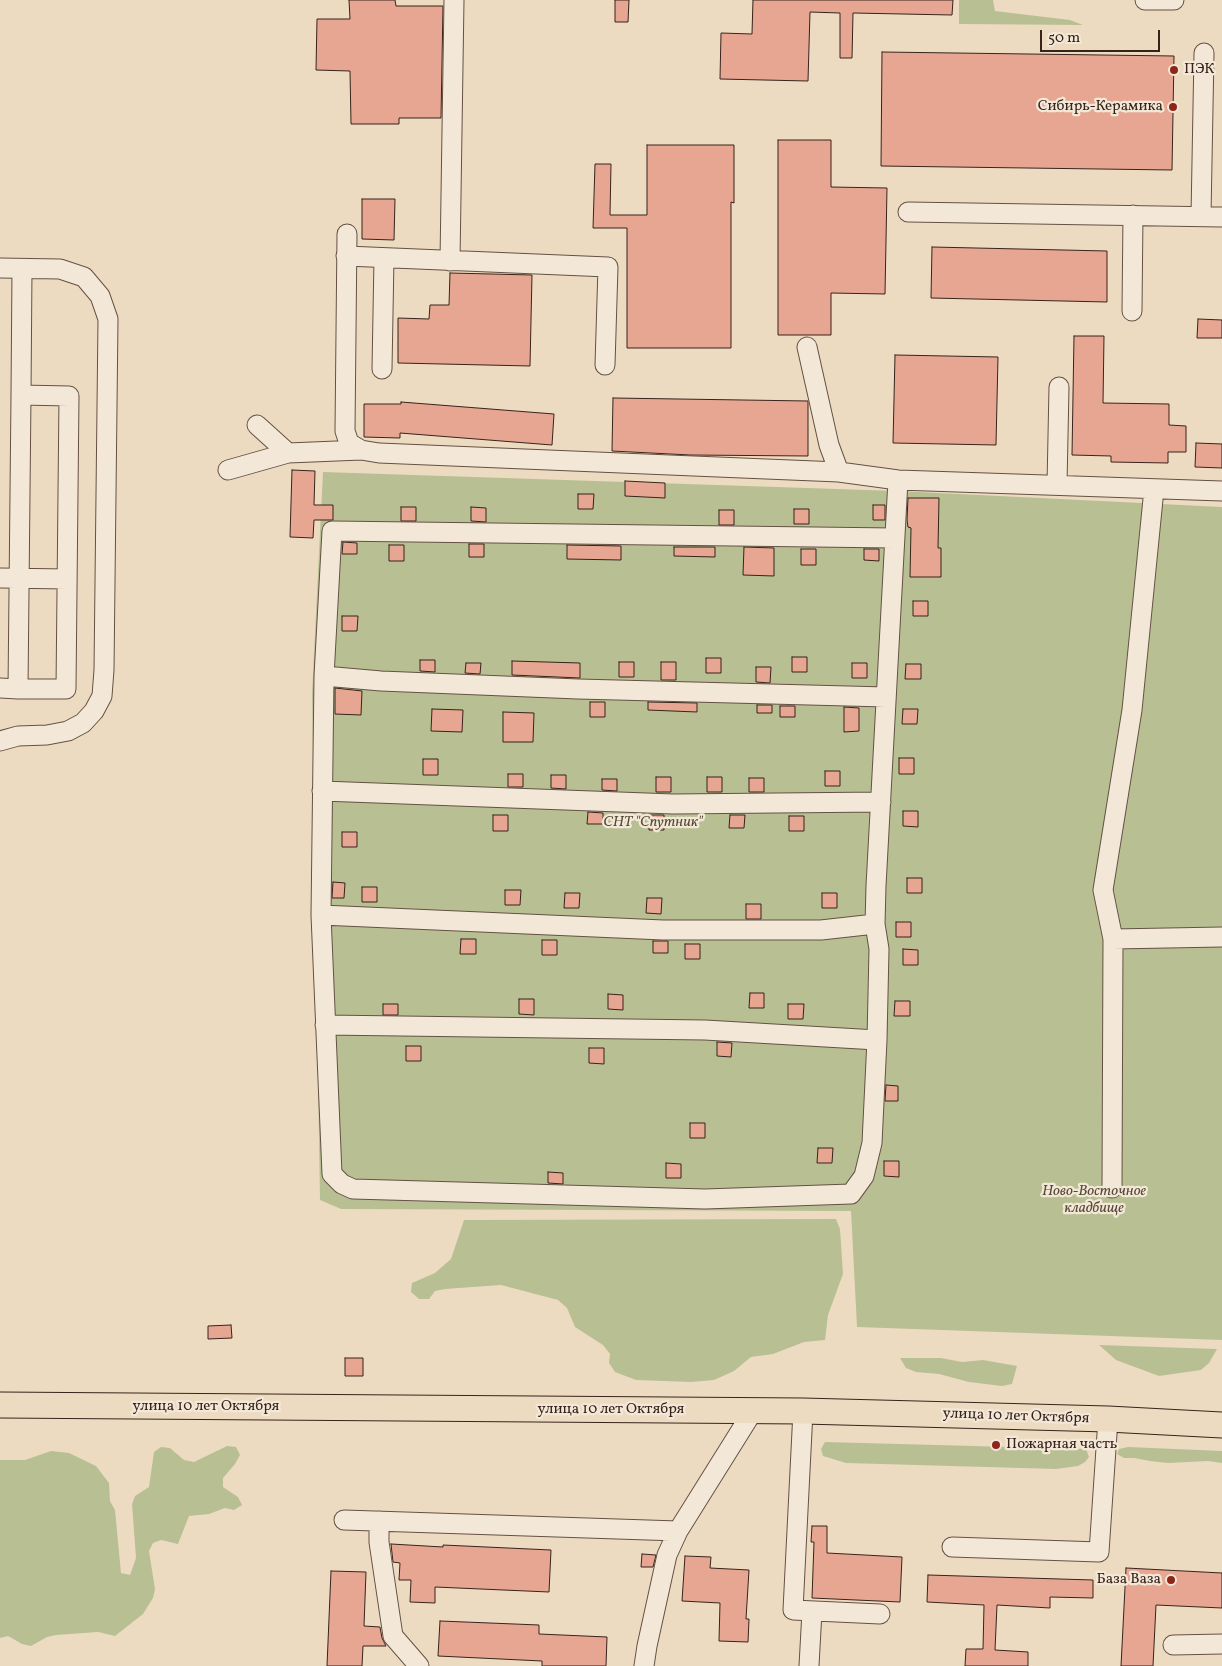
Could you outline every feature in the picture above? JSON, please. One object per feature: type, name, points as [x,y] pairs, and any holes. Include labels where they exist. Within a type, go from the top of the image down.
[{"type":"main road","name":"улица 10 лет Октября","points":[[0,1405],[802,1411],[1221,1424]]},
{"type":"street","points":[[450,260],[454,0]]},
{"type":"street","points":[[1145,0],[1174,0]]},
{"type":"street","points":[[1202,216],[1204,53]]},
{"type":"street","points":[[908,212],[1222,216]]},
{"type":"street","points":[[1132,312],[1133,215]]},
{"type":"street","points":[[347,234],[345,431],[349,443],[361,450]]},
{"type":"street","points":[[346,256],[608,267],[605,365]]},
{"type":"street","points":[[382,369],[384,258]]},
{"type":"street","points":[[0,268],[60,269],[84,278],[100,296],[108,319],[104,670],[102,696],[94,711],[84,723],[68,731],[47,735],[18,736],[0,741]]},
{"type":"street","points":[[21,395],[69,396],[66,689],[9,688],[19,578],[22,269]]},
{"type":"street","points":[[807,348],[829,446],[839,472]]},
{"type":"street","points":[[1057,485],[1059,387]]},
{"type":"street","points":[[257,425],[288,453]]},
{"type":"street","points":[[228,470],[288,453],[361,450],[378,453],[839,472],[898,480],[1222,491]]},
{"type":"street","points":[[894,538],[332,531],[324,676],[321,915],[332,1174],[342,1184],[353,1189],[696,1199],[851,1194],[864,1176],[872,1143],[879,950],[875,924],[898,480]]},
{"type":"street","points":[[1112,1188],[1113,939],[1103,890],[1132,710],[1154,489]]},
{"type":"street","points":[[0,578],[67,579]]},
{"type":"street","points":[[324,676],[381,681],[578,689],[886,697]]},
{"type":"street","points":[[322,790],[673,804],[881,802]]},
{"type":"street","points":[[321,915],[663,930],[822,930],[875,924]]},
{"type":"street","points":[[1113,939],[1222,937]]},
{"type":"street","points":[[325,1025],[705,1030],[877,1040]]},
{"type":"street","points":[[644,1666],[667,1555],[678,1531],[753,1411]]},
{"type":"street","points":[[802,1411],[793,1610],[880,1614]]},
{"type":"street","points":[[952,1547],[1099,1552],[1108,1419]]},
{"type":"street","points":[[344,1520],[678,1531]]},
{"type":"street","points":[[379,1521],[379,1542],[393,1636],[419,1666]]},
{"type":"street","points":[[809,1666],[812,1611]]},
{"type":"street","points":[[1173,1645],[1222,1644]]},
{"type":"green space","points":[[959,0],[993,0],[995,11],[1070,20],[1083,25],[959,24]]},
{"type":"green space","name":"СНТ \"Спутник\"","points":[[323,472],[898,491],[1222,507],[1222,1340],[857,1327],[851,1211],[341,1209],[320,1200],[312,694]]},
{"type":"green space","points":[[836,1219],[840,1229],[843,1274],[828,1315],[825,1340],[804,1342],[773,1354],[751,1357],[734,1371],[714,1380],[691,1382],[636,1380],[615,1372],[609,1363],[610,1354],[603,1345],[575,1327],[567,1308],[558,1300],[501,1285],[445,1289],[435,1291],[429,1299],[419,1299],[411,1292],[412,1283],[435,1273],[451,1259],[464,1220]]},
{"type":"green space","points":[[1099,1345],[1217,1349],[1209,1363],[1201,1370],[1159,1376],[1116,1360]]},
{"type":"green space","points":[[900,1358],[941,1358],[962,1362],[983,1360],[1017,1366],[1012,1384],[1002,1386],[969,1382],[939,1374],[916,1372],[906,1368]]},
{"type":"green space","points":[[825,1442],[1086,1449],[1089,1457],[1078,1466],[1056,1469],[846,1463],[823,1456],[821,1449]]},
{"type":"green space","points":[[227,1446],[236,1447],[240,1455],[223,1478],[223,1487],[238,1497],[242,1505],[234,1510],[225,1508],[209,1514],[189,1516],[178,1544],[161,1540],[153,1543],[149,1551],[155,1589],[153,1598],[143,1614],[115,1636],[98,1632],[56,1635],[47,1637],[31,1646],[22,1644],[8,1636],[0,1638],[0,1460],[25,1460],[51,1451],[69,1453],[96,1466],[109,1483],[110,1501],[115,1510],[121,1573],[130,1575],[136,1558],[132,1504],[135,1496],[149,1487],[154,1452],[161,1447],[170,1448],[184,1460],[194,1462]]},
{"type":"green space","points":[[1128,1447],[1222,1451],[1222,1463],[1208,1461],[1168,1463],[1124,1458],[1117,1454],[1119,1449]]},
{"type":"building","points":[[349,0],[395,0],[396,6],[443,6],[441,118],[399,118],[399,124],[351,124],[350,71],[316,70],[317,19],[350,19]]},
{"type":"building","points":[[615,0],[629,0],[628,22],[615,22]]},
{"type":"building","points":[[753,0],[953,0],[952,15],[853,13],[852,58],[840,58],[840,13],[810,12],[808,81],[720,79],[721,33],[752,34]]},
{"type":"building","points":[[882,52],[1174,56],[1172,170],[881,166]]},
{"type":"building","points":[[778,140],[831,140],[831,187],[887,188],[885,294],[831,293],[831,335],[778,335]]},
{"type":"building","points":[[647,145],[734,145],[734,203],[731,202],[731,348],[627,348],[627,228],[593,228],[595,164],[611,164],[610,215],[647,215]]},
{"type":"building","points":[[362,199],[395,199],[394,240],[362,239]]},
{"type":"building","points":[[932,247],[1107,251],[1107,302],[931,298]]},
{"type":"building","points":[[450,273],[532,275],[530,366],[398,363],[398,318],[429,319],[430,305],[449,305]]},
{"type":"building","points":[[1198,319],[1222,320],[1222,338],[1197,338]]},
{"type":"building","points":[[1074,336],[1104,336],[1103,403],[1169,404],[1169,425],[1186,426],[1186,452],[1168,452],[1168,463],[1111,462],[1111,456],[1072,455]]},
{"type":"building","points":[[895,355],[998,357],[996,445],[893,443]]},
{"type":"building","points":[[613,398],[808,401],[808,456],[690,455],[612,451]]},
{"type":"building","points":[[401,402],[554,414],[552,445],[400,433],[400,438],[364,437],[364,404],[401,404]]},
{"type":"building","points":[[1196,443],[1222,444],[1222,468],[1195,467]]},
{"type":"building","points":[[292,470],[315,471],[314,505],[333,505],[333,520],[314,520],[313,538],[290,537]]},
{"type":"building","points":[[625,481],[665,483],[665,498],[625,496]]},
{"type":"building","points":[[578,494],[594,494],[593,509],[578,509]]},
{"type":"building","points":[[908,498],[939,498],[938,548],[941,548],[941,577],[910,577],[911,528],[908,527],[907,520]]},
{"type":"building","points":[[873,505],[885,505],[885,520],[873,520]]},
{"type":"building","points":[[401,507],[416,507],[416,521],[401,521]]},
{"type":"building","points":[[471,507],[486,508],[486,522],[471,521]]},
{"type":"building","points":[[794,509],[809,509],[809,524],[794,524]]},
{"type":"building","points":[[719,510],[734,510],[734,525],[719,525]]},
{"type":"building","points":[[343,542],[357,543],[357,554],[342,554]]},
{"type":"building","points":[[469,544],[484,544],[484,557],[469,557]]},
{"type":"building","points":[[389,545],[404,545],[404,561],[389,561]]},
{"type":"building","points":[[567,545],[621,546],[621,560],[567,559]]},
{"type":"building","points":[[674,547],[715,547],[715,557],[674,556]]},
{"type":"building","points":[[744,547],[774,548],[774,576],[743,575]]},
{"type":"building","points":[[801,549],[816,549],[816,565],[801,565]]},
{"type":"building","points":[[864,549],[879,549],[879,561],[864,560]]},
{"type":"building","points":[[913,601],[928,601],[928,616],[913,616]]},
{"type":"building","points":[[342,616],[358,616],[357,631],[342,631]]},
{"type":"building","points":[[792,657],[807,657],[807,672],[792,672]]},
{"type":"building","points":[[706,658],[721,658],[721,673],[706,673]]},
{"type":"building","points":[[420,660],[435,660],[435,672],[420,671]]},
{"type":"building","points":[[512,661],[580,663],[580,678],[512,675]]},
{"type":"building","points":[[619,662],[634,662],[634,677],[619,677]]},
{"type":"building","points":[[661,662],[676,662],[676,680],[661,680]]},
{"type":"building","points":[[466,663],[481,663],[480,674],[465,673]]},
{"type":"building","points":[[852,663],[867,663],[867,678],[852,678]]},
{"type":"building","points":[[906,664],[921,664],[921,679],[905,679]]},
{"type":"building","points":[[756,667],[771,667],[770,683],[756,682]]},
{"type":"building","points":[[335,688],[362,691],[361,715],[335,714]]},
{"type":"building","points":[[590,702],[605,702],[605,717],[590,717]]},
{"type":"building","points":[[648,702],[697,703],[697,712],[648,710]]},
{"type":"building","points":[[757,705],[772,705],[772,713],[757,713]]},
{"type":"building","points":[[780,706],[795,706],[795,717],[780,717]]},
{"type":"building","points":[[844,707],[859,708],[859,731],[844,732]]},
{"type":"building","points":[[432,709],[463,710],[462,732],[431,731]]},
{"type":"building","points":[[903,709],[918,709],[917,724],[902,724]]},
{"type":"building","points":[[503,712],[534,713],[533,742],[503,742]]},
{"type":"building","points":[[899,758],[914,758],[914,774],[899,774]]},
{"type":"building","points":[[423,759],[438,759],[438,775],[423,775]]},
{"type":"building","points":[[825,771],[840,771],[840,786],[825,786]]},
{"type":"building","points":[[508,774],[523,774],[523,787],[508,787]]},
{"type":"building","points":[[551,775],[566,775],[566,789],[551,788]]},
{"type":"building","points":[[656,777],[671,777],[671,792],[656,792]]},
{"type":"building","points":[[707,777],[722,777],[722,792],[707,792]]},
{"type":"building","points":[[749,778],[764,778],[764,792],[749,792]]},
{"type":"building","points":[[602,779],[617,779],[617,791],[602,790]]},
{"type":"building","points":[[903,811],[918,811],[918,827],[903,826]]},
{"type":"building","points":[[588,812],[603,813],[603,824],[587,824]]},
{"type":"building","points":[[493,815],[508,815],[508,831],[493,831]]},
{"type":"building","points":[[649,815],[664,815],[664,830],[649,830]]},
{"type":"building","points":[[730,815],[745,815],[744,828],[729,828]]},
{"type":"building","points":[[789,816],[804,816],[804,831],[789,831]]},
{"type":"building","points":[[342,832],[357,832],[357,847],[342,847]]},
{"type":"building","points":[[907,878],[922,878],[922,893],[907,893]]},
{"type":"building","points":[[333,882],[345,883],[344,898],[332,898]]},
{"type":"building","points":[[362,887],[377,887],[377,902],[362,902]]},
{"type":"building","points":[[505,890],[521,890],[520,905],[505,905]]},
{"type":"building","points":[[565,893],[580,893],[579,908],[564,908]]},
{"type":"building","points":[[822,893],[837,893],[837,908],[822,908]]},
{"type":"building","points":[[647,898],[662,898],[661,914],[646,913]]},
{"type":"building","points":[[746,904],[761,904],[761,919],[746,919]]},
{"type":"building","points":[[896,922],[911,922],[911,937],[896,937]]},
{"type":"building","points":[[461,939],[476,939],[476,954],[460,954]]},
{"type":"building","points":[[542,940],[557,940],[557,955],[542,955]]},
{"type":"building","points":[[653,941],[668,941],[668,953],[653,953]]},
{"type":"building","points":[[685,944],[700,944],[700,959],[685,959]]},
{"type":"building","points":[[903,949],[918,950],[918,965],[903,965]]},
{"type":"building","points":[[750,993],[764,993],[764,1008],[749,1008]]},
{"type":"building","points":[[608,994],[623,995],[623,1010],[608,1009]]},
{"type":"building","points":[[519,999],[534,999],[534,1015],[519,1014]]},
{"type":"building","points":[[895,1001],[910,1001],[910,1016],[894,1016]]},
{"type":"building","points":[[383,1004],[398,1004],[398,1015],[383,1015]]},
{"type":"building","points":[[788,1004],[804,1004],[803,1019],[788,1019]]},
{"type":"building","points":[[717,1042],[732,1043],[731,1057],[717,1056]]},
{"type":"building","points":[[406,1046],[421,1046],[421,1061],[406,1061]]},
{"type":"building","points":[[589,1048],[604,1048],[604,1064],[589,1063]]},
{"type":"building","points":[[886,1085],[898,1086],[898,1101],[885,1101]]},
{"type":"building","points":[[690,1123],[705,1123],[705,1138],[690,1138]]},
{"type":"building","points":[[818,1148],[833,1148],[832,1163],[817,1163]]},
{"type":"building","points":[[884,1161],[899,1161],[899,1177],[884,1176]]},
{"type":"building","points":[[666,1163],[681,1164],[681,1178],[666,1178]]},
{"type":"building","points":[[548,1172],[563,1173],[563,1184],[548,1183]]},
{"type":"building","points":[[231,1325],[232,1338],[208,1339],[208,1326]]},
{"type":"building","points":[[345,1358],[363,1358],[363,1376],[345,1376]]},
{"type":"building","points":[[812,1526],[827,1526],[827,1553],[902,1557],[900,1602],[812,1598],[814,1542],[811,1542]]},
{"type":"building","points":[[391,1544],[551,1550],[549,1592],[435,1587],[435,1603],[410,1602],[411,1580],[399,1580],[400,1563],[393,1562]]},
{"type":"building","points":[[642,1554],[656,1555],[653,1567],[641,1567]]},
{"type":"building","points":[[685,1556],[711,1557],[710,1568],[749,1570],[746,1619],[749,1619],[748,1642],[719,1641],[720,1603],[682,1601]]},
{"type":"building","points":[[1126,1568],[1222,1573],[1222,1608],[1156,1605],[1153,1666],[1121,1666]]},
{"type":"building","points":[[331,1571],[366,1572],[364,1626],[380,1627],[386,1646],[363,1646],[362,1666],[327,1666]]},
{"type":"building","points":[[928,1575],[1093,1580],[1093,1598],[1050,1597],[1050,1608],[997,1605],[995,1650],[1028,1652],[1028,1666],[965,1666],[966,1649],[983,1649],[984,1605],[927,1602]]},
{"type":"building","points":[[440,1621],[539,1625],[539,1634],[607,1637],[606,1666],[542,1666],[542,1661],[438,1656]]},
{"type":"place","name":"ПЭК","points":[[1174,70]]},
{"type":"place","name":"Сибирь-Керамика","points":[[1173,107]]},
{"type":"place","name":"Пожарная часть","points":[[996,1445]]},
{"type":"place","name":"База Ваза","points":[[1171,1580]]},
{"type":"park label","name":"Ново-Восточное кладбище","points":[[1094,1200]]}]
